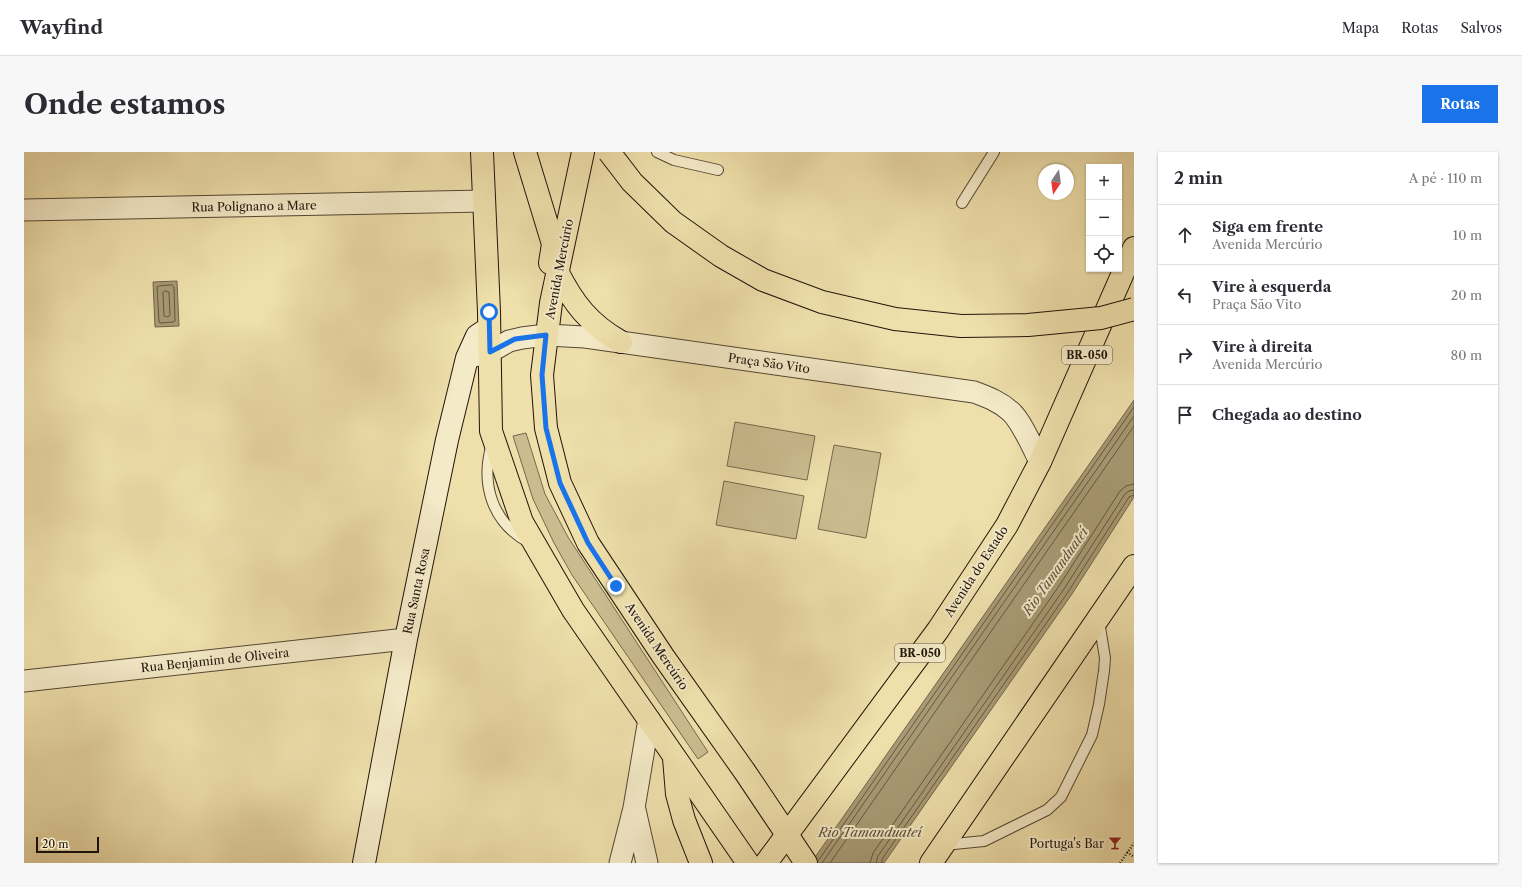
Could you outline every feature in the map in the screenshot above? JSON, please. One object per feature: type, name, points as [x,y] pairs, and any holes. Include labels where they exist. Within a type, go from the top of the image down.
[{"type":"main road","points":[[482,152],[490,328],[491,431],[493,441],[522,522],[573,610],[748,863]]},
{"type":"main road","points":[[525,152],[553,244],[549,272],[552,294]]},
{"type":"main road","name":"Avenida Mercúrio","points":[[583,152],[552,294],[542,375],[546,428],[560,483],[588,543],[663,656],[745,772],[799,853]]},
{"type":"main road","points":[[608,152],[632,182],[673,222],[721,256],[763,280],[822,302],[895,319],[961,326],[1043,324],[1101,318],[1134,309]]},
{"type":"main road","name":"Avenida do Estado","points":[[766,863],[799,853],[938,630],[1007,525],[1040,462],[1134,248]]},
{"type":"main road","points":[[557,271],[571,296],[586,316],[605,332],[621,342]]},
{"type":"main road","name":"Rua Santa Rosa","points":[[364,863],[406,639],[447,440],[467,358],[477,336],[490,328]]},
{"type":"main road","points":[[937,854],[1134,566]]},
{"type":"main road","points":[[674,758],[677,794],[684,820],[701,863]]},
{"type":"street","name":"Rua Polignano a Mare","points":[[24,210],[484,201]]},
{"type":"street","name":"Praça São Vito","points":[[467,358],[490,352],[515,339],[546,335],[585,337],[974,392],[994,400],[1011,411],[1040,462]]},
{"type":"street","name":"Rua Benjamim de Oliveira","points":[[24,681],[406,639]]},
{"type":"street","points":[[620,863],[634,808],[649,719]]},
{"type":"street","points":[[634,808],[647,863]]},
{"type":"lane","points":[[657,152],[674,160],[718,170]]},
{"type":"lane","points":[[962,203],[994,152]]},
{"type":"lane","points":[[937,854],[984,841],[1047,810],[1061,797],[1092,735],[1099,704],[1105,658],[1099,618]]},
{"type":"path","points":[[1120,863],[1134,843]]},
{"type":"path","points":[[1127,852],[1134,857]]},
{"type":"shaded area","points":[[735,422],[815,436],[807,480],[727,466]]},
{"type":"shaded area","points":[[526,433],[545,494],[568,537],[708,752],[698,759],[572,575],[554,543],[533,499],[513,436]]},
{"type":"shaded area","points":[[834,445],[881,453],[866,538],[818,529]]},
{"type":"shaded area","points":[[724,481],[804,496],[796,539],[716,525]]},
{"type":"water","points":[[177,281],[179,326],[155,327],[153,282]]},
{"type":"water","name":"Rio Tamanduateí","points":[[1134,400],[1134,497],[1072,594],[884,863],[811,863]]},
{"type":"place","name":"Portuga's Bar","points":[[1115,843]]},
{"type":"route","points":[[489,312],[490,352],[515,339],[546,335],[542,375],[546,428],[560,483],[588,543],[616,586]]}]
